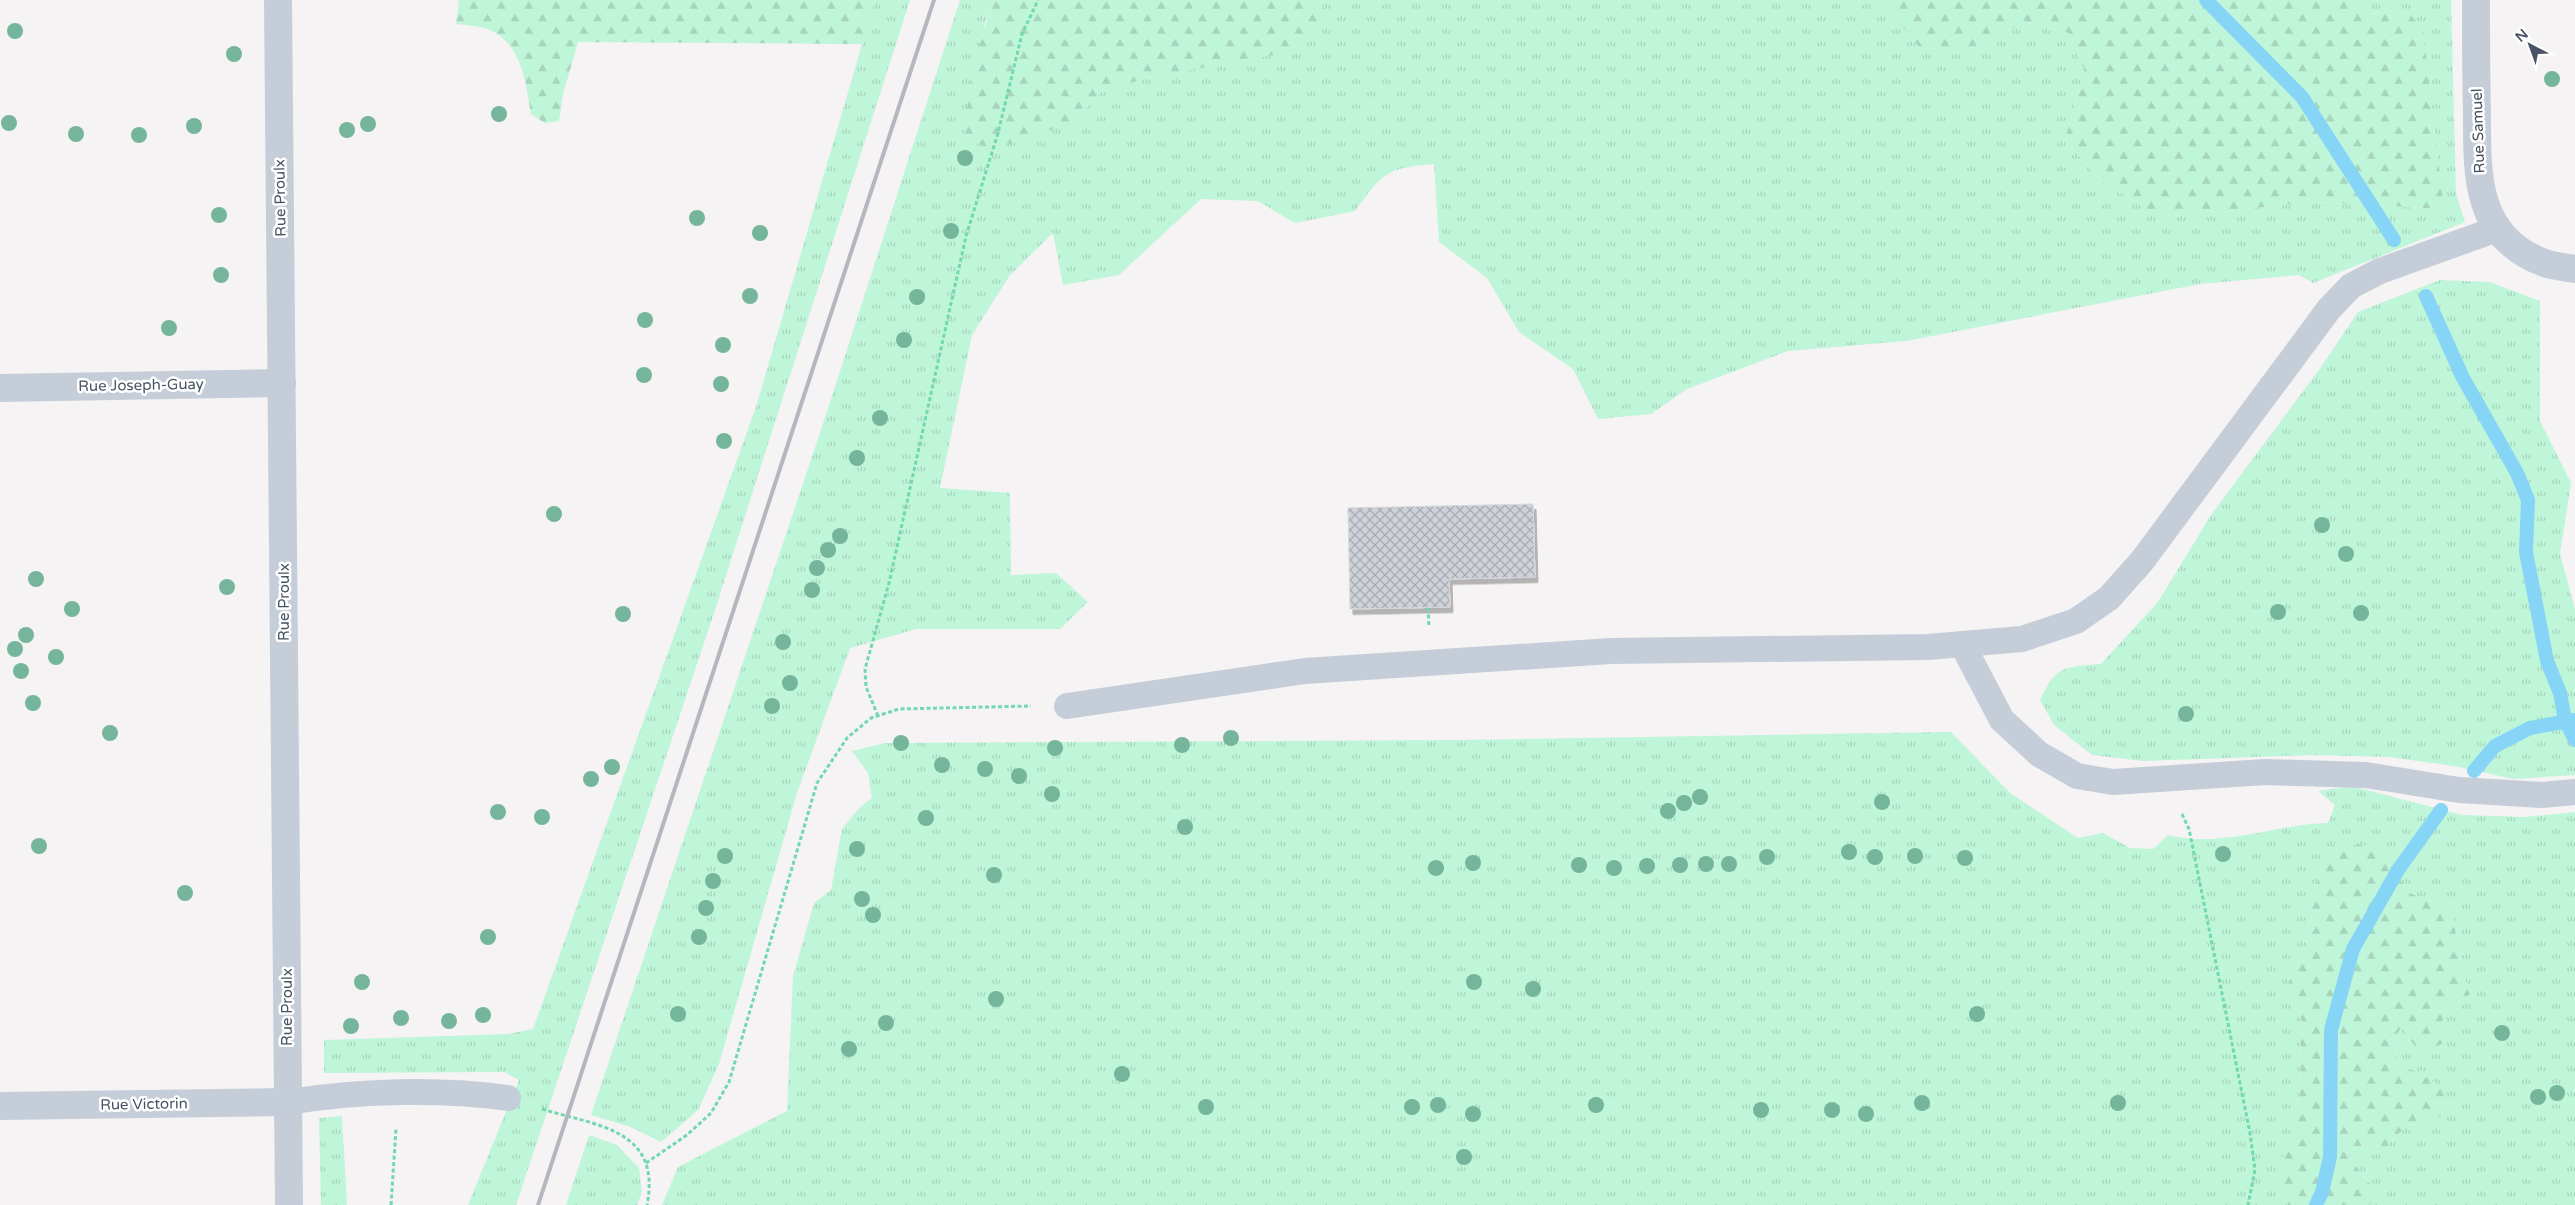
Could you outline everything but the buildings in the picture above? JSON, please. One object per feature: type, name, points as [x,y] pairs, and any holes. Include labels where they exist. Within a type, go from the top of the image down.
[{"type":"street","name":"Rue Proulx","points":[[278,0],[289,1205]]},
{"type":"street","name":"Rue Samuel","points":[[2476,0],[2477,170],[2484,206],[2497,229],[2514,246],[2542,262],[2575,269]]},
{"type":"street","name":"Rue Joseph-Guay","points":[[0,388],[282,383]]},
{"type":"street","name":"Rue Victorin","points":[[0,1106],[288,1102]]},
{"type":"lane","points":[[1067,706],[1305,671],[1611,651],[1962,644],[2022,639],[2076,621],[2109,598],[2142,561],[2328,309],[2351,286],[2380,272],[2497,229]]},
{"type":"lane","points":[[1962,644],[2002,720],[2039,754],[2077,776],[2113,782],[2265,772],[2366,775],[2460,790],[2542,795],[2575,792]]},
{"type":"lane","points":[[288,1102],[329,1095],[470,1092],[508,1098]]},
{"type":"path","points":[[878,716],[866,687],[864,669],[891,574],[966,236],[998,133],[1022,34],[1038,0]]},
{"type":"path","points":[[646,1163],[687,1135],[711,1113],[729,1082],[817,783],[847,738],[878,716],[898,710],[1067,706]]},
{"type":"path","points":[[2175,778],[2179,809],[2188,829],[2250,1133],[2255,1170],[2248,1205]]},
{"type":"path","points":[[391,1205],[399,1094]]},
{"type":"path","points":[[508,1098],[624,1136],[639,1150],[646,1163],[651,1181],[647,1205]]},
{"type":"green space","points":[[459,0],[875,0],[862,44],[578,42],[563,94],[559,121],[545,123],[531,114],[521,66],[516,55],[501,36],[490,30],[456,24]]},
{"type":"green space","points":[[875,0],[910,0],[714,613],[516,1205],[468,1205],[519,1080],[504,1072],[324,1073],[324,1040],[508,1034],[533,1029],[756,407]]},
{"type":"green space","points":[[960,0],[995,0],[983,27],[1071,123],[1103,90],[1161,75],[1325,9],[1314,0],[1888,0],[1888,8],[1972,50],[2025,22],[2069,33],[2084,69],[2065,140],[2102,182],[2154,213],[2210,213],[2312,202],[2444,209],[2405,8],[2366,15],[2349,0],[2451,0],[2456,194],[2465,222],[2313,283],[2299,275],[2200,284],[1906,341],[1788,351],[1687,389],[1651,414],[1598,419],[1573,369],[1519,332],[1487,278],[1439,242],[1434,164],[1405,168],[1387,175],[1372,188],[1355,211],[1295,223],[1258,201],[1201,199],[1119,275],[1063,285],[1053,233],[1010,275],[972,335],[940,488],[1010,493],[1011,575],[1056,573],[1088,602],[1060,629],[916,629],[850,648],[797,793],[719,1064],[698,1110],[661,1142],[631,1127],[591,1115],[821,430]]},
{"type":"green space","points":[[995,0],[1314,0],[1325,9],[1311,35],[1280,54],[1161,75],[1103,90],[1071,123],[996,149],[964,140],[977,52]]},
{"type":"green space","points":[[1888,0],[2349,0],[2366,15],[2405,8],[2423,30],[2444,209],[2312,202],[2210,213],[2154,213],[2102,182],[2065,140],[2084,69],[2069,33],[2025,22],[1972,50],[1923,52],[1888,8]]},
{"type":"green space","points":[[2440,280],[2489,282],[2540,301],[2540,421],[2571,483],[2560,554],[2575,609],[2575,775],[2514,779],[2454,766],[2389,757],[2312,755],[2144,761],[2092,755],[2054,725],[2040,700],[2051,680],[2057,674],[2070,667],[2101,664],[2158,602],[2211,515],[2321,367],[2358,312]]},
{"type":"green space","points":[[1951,732],[2010,793],[2078,838],[2103,833],[2130,848],[2153,849],[2168,835],[2188,839],[2228,838],[2308,824],[2328,823],[2335,805],[2318,791],[2351,786],[2462,815],[2525,817],[2575,812],[2575,1205],[2370,1205],[2377,1193],[2349,1157],[2354,1146],[2386,1147],[2406,1126],[2436,1119],[2420,1073],[2396,1064],[2395,1039],[2401,1026],[2420,1053],[2442,1014],[2454,1000],[2470,995],[2462,969],[2452,911],[2410,893],[2374,845],[2355,845],[2338,841],[2313,901],[2306,944],[2289,982],[2302,1014],[2299,1088],[2293,1133],[2284,1154],[2279,1184],[2288,1205],[662,1205],[678,1167],[787,1111],[793,976],[814,903],[831,890],[842,829],[860,807],[872,798],[868,773],[852,751],[885,743],[1459,740]]},
{"type":"green space","points":[[2338,840],[2355,845],[2374,845],[2410,893],[2452,911],[2462,969],[2470,995],[2453,1003],[2445,1012],[2442,1026],[2442,1044],[2420,1053],[2401,1027],[2395,1039],[2396,1064],[2420,1073],[2444,1088],[2451,1107],[2436,1119],[2406,1126],[2386,1147],[2354,1146],[2349,1157],[2377,1193],[2370,1205],[2288,1205],[2279,1184],[2284,1154],[2293,1133],[2299,1088],[2302,1014],[2289,982],[2306,944],[2313,901],[2324,857]]},
{"type":"green space","points":[[342,1116],[347,1205],[321,1205],[319,1118]]},
{"type":"green space","points":[[589,1135],[617,1145],[639,1168],[642,1192],[637,1205],[566,1205]]},
{"type":"waterway","points":[[2206,0],[2302,97],[2394,240]]},
{"type":"waterway","points":[[2426,296],[2463,378],[2517,473],[2528,500],[2526,552],[2547,661],[2560,693],[2565,720],[2575,740]]},
{"type":"waterway","points":[[2474,771],[2495,746],[2530,728],[2574,720]]},
{"type":"waterway","points":[[2316,1205],[2322,1192],[2330,1157],[2331,1030],[2353,949],[2398,870],[2441,810]]},
{"type":"railway","points":[[538,1205],[934,0]]}]
